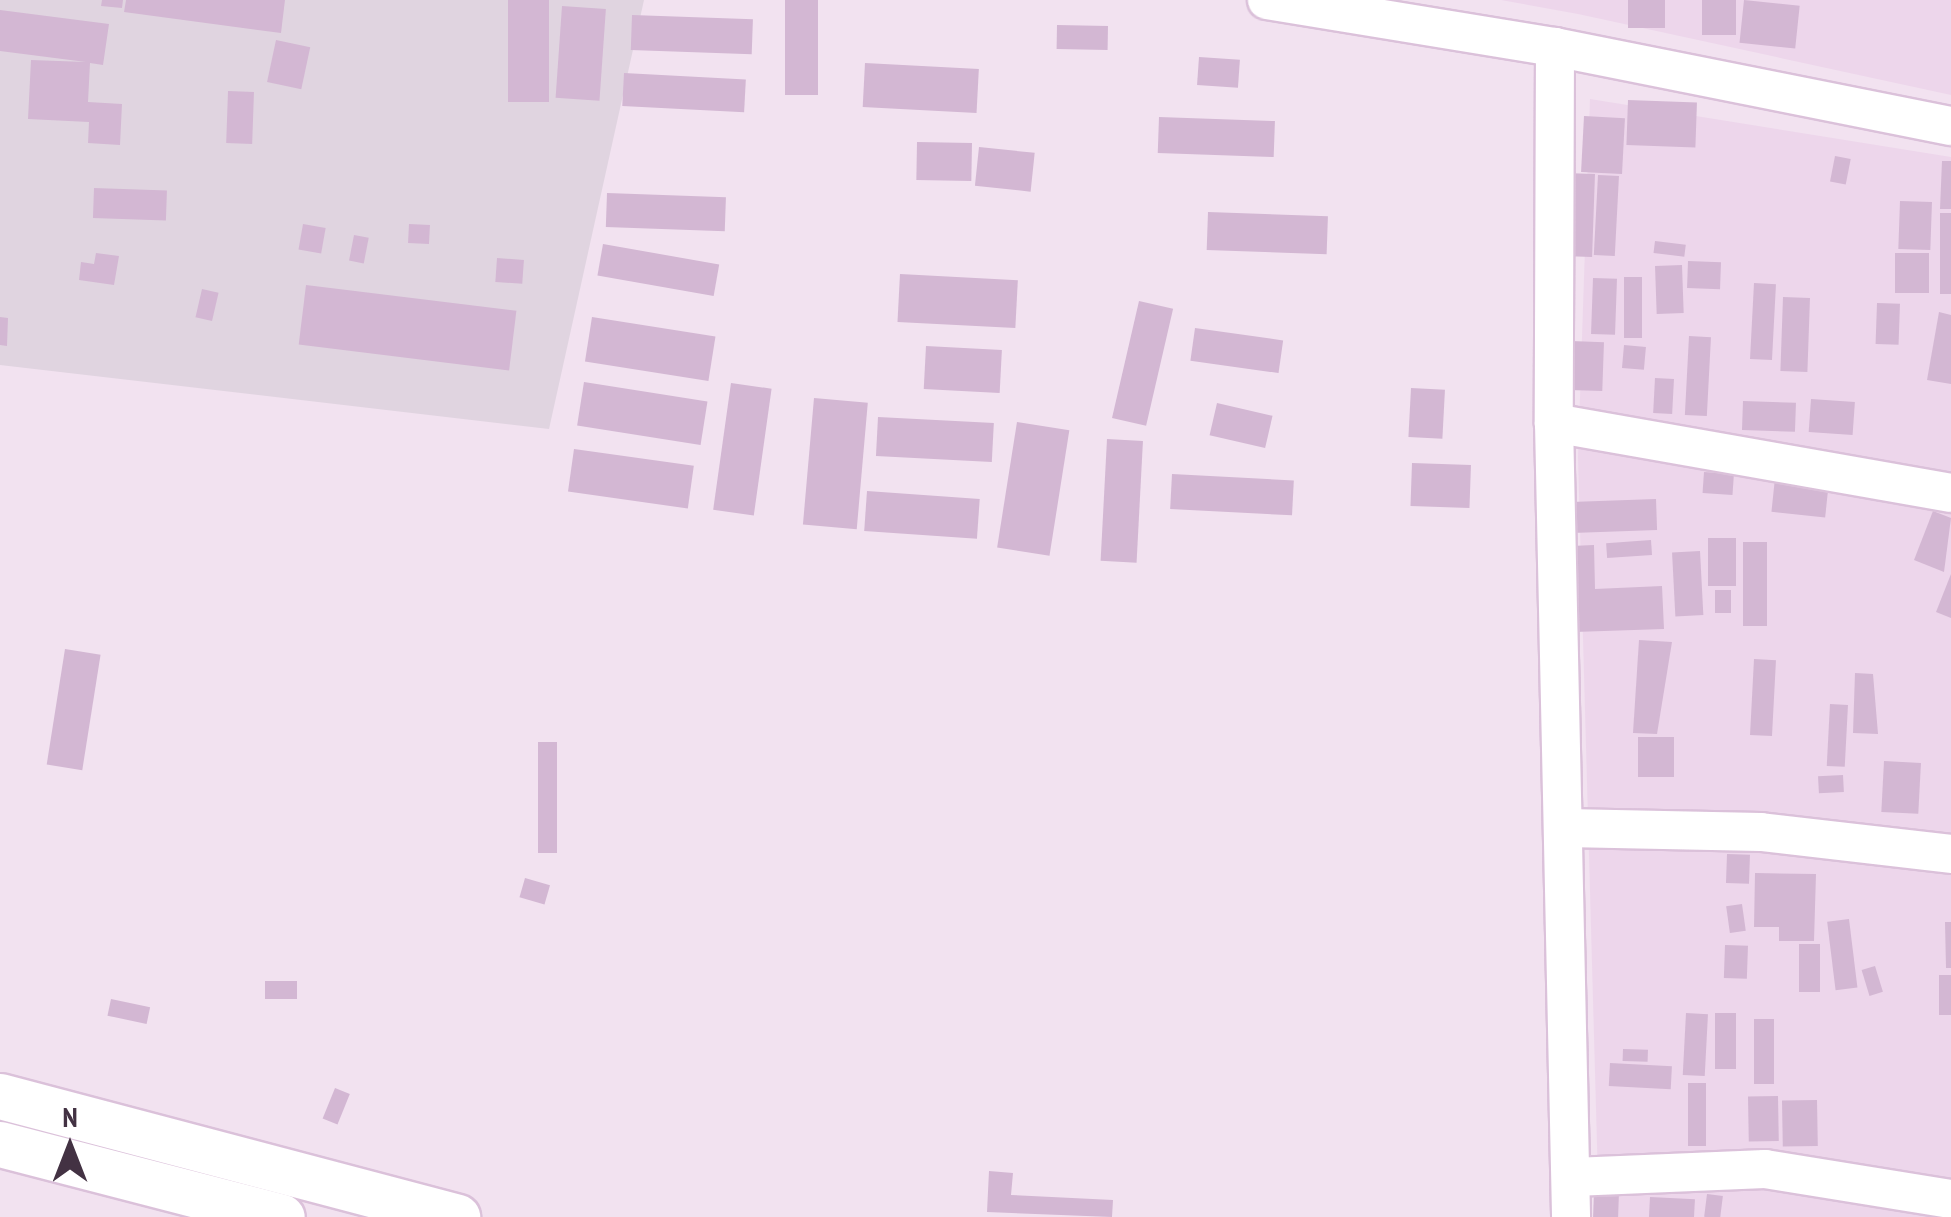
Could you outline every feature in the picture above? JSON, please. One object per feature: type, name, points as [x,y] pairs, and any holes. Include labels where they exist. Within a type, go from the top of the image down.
[{"type":"street","points":[[1266,0],[1556,46],[1951,126]]},
{"type":"street","points":[[1556,46],[1554,424],[1566,828],[1571,1217]]},
{"type":"street","points":[[1554,424],[1951,493]]},
{"type":"street","points":[[1566,828],[1761,832],[1951,854]]},
{"type":"street","points":[[0,1096],[457,1217]]},
{"type":"street","points":[[0,1144],[282,1217]]},
{"type":"street","points":[[1573,1177],[1765,1169],[1951,1199]]},
{"type":"shaded area","points":[[0,0],[644,0],[549,429],[0,365]]},
{"type":"shaded area","points":[[1501,0],[1951,0],[1951,95],[1578,14]]},
{"type":"shaded area","points":[[1590,99],[1951,157],[1951,1217],[1599,1217],[1578,457]]},
{"type":"building","points":[[102,0],[123,0],[122,8],[101,6]]},
{"type":"building","points":[[126,0],[285,0],[281,33],[124,12]]},
{"type":"building","points":[[508,0],[549,0],[549,102],[508,102]]},
{"type":"building","points":[[785,0],[818,0],[818,95],[785,95]]},
{"type":"building","points":[[1628,0],[1665,0],[1665,28],[1628,28]]},
{"type":"building","points":[[1702,0],[1736,0],[1736,35],[1702,35]]},
{"type":"building","points":[[1744,0],[1800,6],[1795,49],[1740,43]]},
{"type":"building","points":[[562,6],[606,9],[599,101],[556,98]]},
{"type":"building","points":[[0,10],[109,24],[103,65],[90,63],[88,102],[122,104],[120,145],[88,143],[89,122],[28,119],[31,60],[86,62],[0,51]]},
{"type":"building","points":[[632,15],[753,19],[752,54],[631,50]]},
{"type":"building","points":[[1057,25],[1108,26],[1108,50],[1057,49]]},
{"type":"building","points":[[276,40],[310,47],[301,89],[267,82]]},
{"type":"building","points":[[1199,57],[1240,60],[1238,88],[1197,85]]},
{"type":"building","points":[[865,63],[979,69],[977,113],[863,107]]},
{"type":"building","points":[[624,73],[746,79],[744,112],[622,106]]},
{"type":"building","points":[[228,91],[254,92],[252,144],[226,143]]},
{"type":"building","points":[[1628,100],[1697,102],[1695,147],[1626,145]]},
{"type":"building","points":[[1584,116],[1625,118],[1622,174],[1581,172]]},
{"type":"building","points":[[1159,117],[1275,121],[1274,157],[1158,153]]},
{"type":"building","points":[[917,142],[972,143],[971,181],[916,180]]},
{"type":"building","points":[[979,147],[1035,153],[1031,192],[975,186]]},
{"type":"building","points":[[1835,156],[1851,159],[1846,185],[1830,182]]},
{"type":"building","points":[[1942,161],[1951,161],[1951,209],[1940,209]]},
{"type":"building","points":[[1565,173],[1595,174],[1592,257],[1562,256]]},
{"type":"building","points":[[1598,175],[1619,176],[1615,256],[1594,255]]},
{"type":"building","points":[[94,188],[167,191],[166,221],[93,218]]},
{"type":"building","points":[[607,193],[726,197],[725,231],[606,227]]},
{"type":"building","points":[[1900,201],[1932,202],[1930,250],[1898,249]]},
{"type":"building","points":[[1208,212],[1328,216],[1327,254],[1207,250]]},
{"type":"building","points":[[1940,213],[1951,213],[1951,294],[1940,294]]},
{"type":"building","points":[[303,224],[326,228],[321,254],[298,250]]},
{"type":"building","points":[[409,224],[430,225],[429,244],[408,243]]},
{"type":"building","points":[[354,235],[369,238],[364,263],[349,261]]},
{"type":"building","points":[[1655,241],[1686,245],[1684,257],[1654,253]]},
{"type":"building","points":[[603,244],[719,264],[714,296],[597,276]]},
{"type":"building","points":[[96,253],[119,256],[114,285],[79,280],[81,262],[94,264]]},
{"type":"building","points":[[1895,253],[1929,253],[1929,293],[1895,293]]},
{"type":"building","points":[[497,258],[524,260],[522,284],[495,282]]},
{"type":"building","points":[[1688,261],[1721,262],[1720,289],[1687,288]]},
{"type":"building","points":[[1682,265],[1684,313],[1657,314],[1655,266]]},
{"type":"building","points":[[900,274],[1018,280],[1015,328],[897,322]]},
{"type":"building","points":[[1624,277],[1642,277],[1642,338],[1624,338]]},
{"type":"building","points":[[1593,278],[1617,279],[1615,335],[1591,334]]},
{"type":"building","points":[[1754,283],[1776,284],[1772,360],[1750,359]]},
{"type":"building","points":[[306,285],[516,311],[509,370],[299,345]]},
{"type":"building","points":[[202,289],[219,293],[212,321],[195,317]]},
{"type":"building","points":[[1783,297],[1810,298],[1807,372],[1780,371]]},
{"type":"building","points":[[1139,301],[1173,309],[1146,426],[1112,418]]},
{"type":"building","points":[[1877,303],[1900,304],[1899,345],[1876,344]]},
{"type":"building","points":[[1939,312],[1951,315],[1951,384],[1927,380]]},
{"type":"building","points":[[0,317],[8,318],[7,346],[0,345]]},
{"type":"building","points":[[592,317],[715,337],[708,381],[585,361]]},
{"type":"building","points":[[1195,328],[1283,340],[1279,373],[1190,361]]},
{"type":"building","points":[[1689,336],[1711,337],[1707,416],[1685,415]]},
{"type":"building","points":[[1571,341],[1604,342],[1602,391],[1569,390]]},
{"type":"building","points":[[1624,345],[1646,347],[1644,370],[1622,368]]},
{"type":"building","points":[[926,346],[1002,350],[1000,393],[924,389]]},
{"type":"building","points":[[1655,378],[1674,379],[1672,414],[1653,413]]},
{"type":"building","points":[[584,382],[707,402],[701,445],[577,425]]},
{"type":"building","points":[[731,383],[772,389],[754,515],[713,510]]},
{"type":"building","points":[[1411,388],[1445,390],[1442,439],[1408,437]]},
{"type":"building","points":[[814,398],[868,403],[857,529],[803,525]]},
{"type":"building","points":[[1811,399],[1855,402],[1853,435],[1809,432]]},
{"type":"building","points":[[1743,401],[1796,403],[1795,432],[1742,430]]},
{"type":"building","points":[[1217,403],[1273,416],[1265,448],[1210,435]]},
{"type":"building","points":[[878,417],[994,423],[992,462],[876,456]]},
{"type":"building","points":[[1017,422],[1069,430],[1049,556],[997,547]]},
{"type":"building","points":[[1107,439],[1143,441],[1137,563],[1101,561]]},
{"type":"building","points":[[574,449],[694,466],[688,508],[568,492]]},
{"type":"building","points":[[1412,463],[1471,465],[1469,508],[1410,506]]},
{"type":"building","points":[[1704,472],[1734,474],[1732,495],[1703,493]]},
{"type":"building","points":[[1172,474],[1294,480],[1292,515],[1170,509]]},
{"type":"building","points":[[1775,478],[1829,484],[1825,517],[1771,512]]},
{"type":"building","points":[[867,491],[980,499],[977,539],[864,531]]},
{"type":"building","points":[[1656,499],[1657,530],[1572,533],[1571,502]]},
{"type":"building","points":[[1933,511],[1951,518],[1944,572],[1914,560]]},
{"type":"building","points":[[1708,538],[1736,538],[1736,586],[1708,586]]},
{"type":"building","points":[[1651,540],[1652,555],[1607,558],[1606,543]]},
{"type":"building","points":[[1743,542],[1767,542],[1767,626],[1743,626]]},
{"type":"building","points":[[1594,545],[1595,589],[1662,586],[1664,629],[1574,632],[1571,546]]},
{"type":"building","points":[[1700,551],[1703,615],[1675,616],[1672,552]]},
{"type":"building","points":[[1951,574],[1951,618],[1936,612]]},
{"type":"building","points":[[1715,590],[1731,590],[1731,613],[1715,613]]},
{"type":"building","points":[[1639,640],[1672,642],[1657,734],[1633,733]]},
{"type":"building","points":[[65,649],[101,655],[82,770],[47,765]]},
{"type":"building","points":[[1754,659],[1776,660],[1772,736],[1750,735]]},
{"type":"building","points":[[1855,673],[1873,674],[1878,734],[1853,733]]},
{"type":"building","points":[[1830,704],[1848,705],[1845,767],[1827,766]]},
{"type":"building","points":[[1638,737],[1674,737],[1674,777],[1638,777]]},
{"type":"building","points":[[538,742],[557,742],[557,853],[538,853]]},
{"type":"building","points":[[1884,761],[1921,763],[1918,814],[1881,812]]},
{"type":"building","points":[[1843,775],[1844,792],[1819,793],[1818,776]]},
{"type":"building","points":[[1727,854],[1750,855],[1749,884],[1726,883]]},
{"type":"building","points":[[1755,873],[1816,874],[1814,941],[1779,941],[1779,927],[1754,927]]},
{"type":"building","points":[[525,878],[550,885],[544,904],[519,897]]},
{"type":"building","points":[[1742,904],[1746,931],[1730,933],[1726,906]]},
{"type":"building","points":[[1849,919],[1857,987],[1836,990],[1827,922]]},
{"type":"building","points":[[1945,922],[1951,922],[1951,968],[1946,968]]},
{"type":"building","points":[[1799,944],[1820,944],[1820,992],[1799,992]]},
{"type":"building","points":[[1725,945],[1748,946],[1747,979],[1724,978]]},
{"type":"building","points":[[1875,966],[1883,992],[1870,996],[1862,970]]},
{"type":"building","points":[[1939,975],[1951,975],[1951,1015],[1939,1015]]},
{"type":"building","points":[[265,981],[297,981],[297,999],[265,999]]},
{"type":"building","points":[[111,999],[150,1007],[147,1024],[107,1016]]},
{"type":"building","points":[[1686,1013],[1708,1014],[1705,1076],[1683,1075]]},
{"type":"building","points":[[1715,1013],[1736,1013],[1736,1069],[1715,1069]]},
{"type":"building","points":[[1754,1019],[1774,1019],[1774,1084],[1754,1084]]},
{"type":"building","points":[[1623,1049],[1648,1050],[1648,1062],[1623,1061]]},
{"type":"building","points":[[1610,1063],[1672,1066],[1671,1089],[1609,1086]]},
{"type":"building","points":[[1688,1083],[1706,1083],[1706,1146],[1688,1146]]},
{"type":"building","points":[[335,1088],[350,1094],[337,1125],[323,1119]]},
{"type":"building","points":[[1778,1096],[1779,1141],[1749,1142],[1748,1097]]},
{"type":"building","points":[[1817,1100],[1818,1146],[1783,1147],[1782,1101]]},
{"type":"building","points":[[989,1171],[1013,1173],[1011,1195],[1113,1200],[1112,1217],[987,1212]]},
{"type":"building","points":[[1594,1191],[1619,1192],[1618,1217],[1593,1217]]},
{"type":"building","points":[[1707,1194],[1723,1196],[1720,1217],[1704,1217]]},
{"type":"building","points":[[1650,1197],[1695,1199],[1694,1217],[1649,1217]]}]
